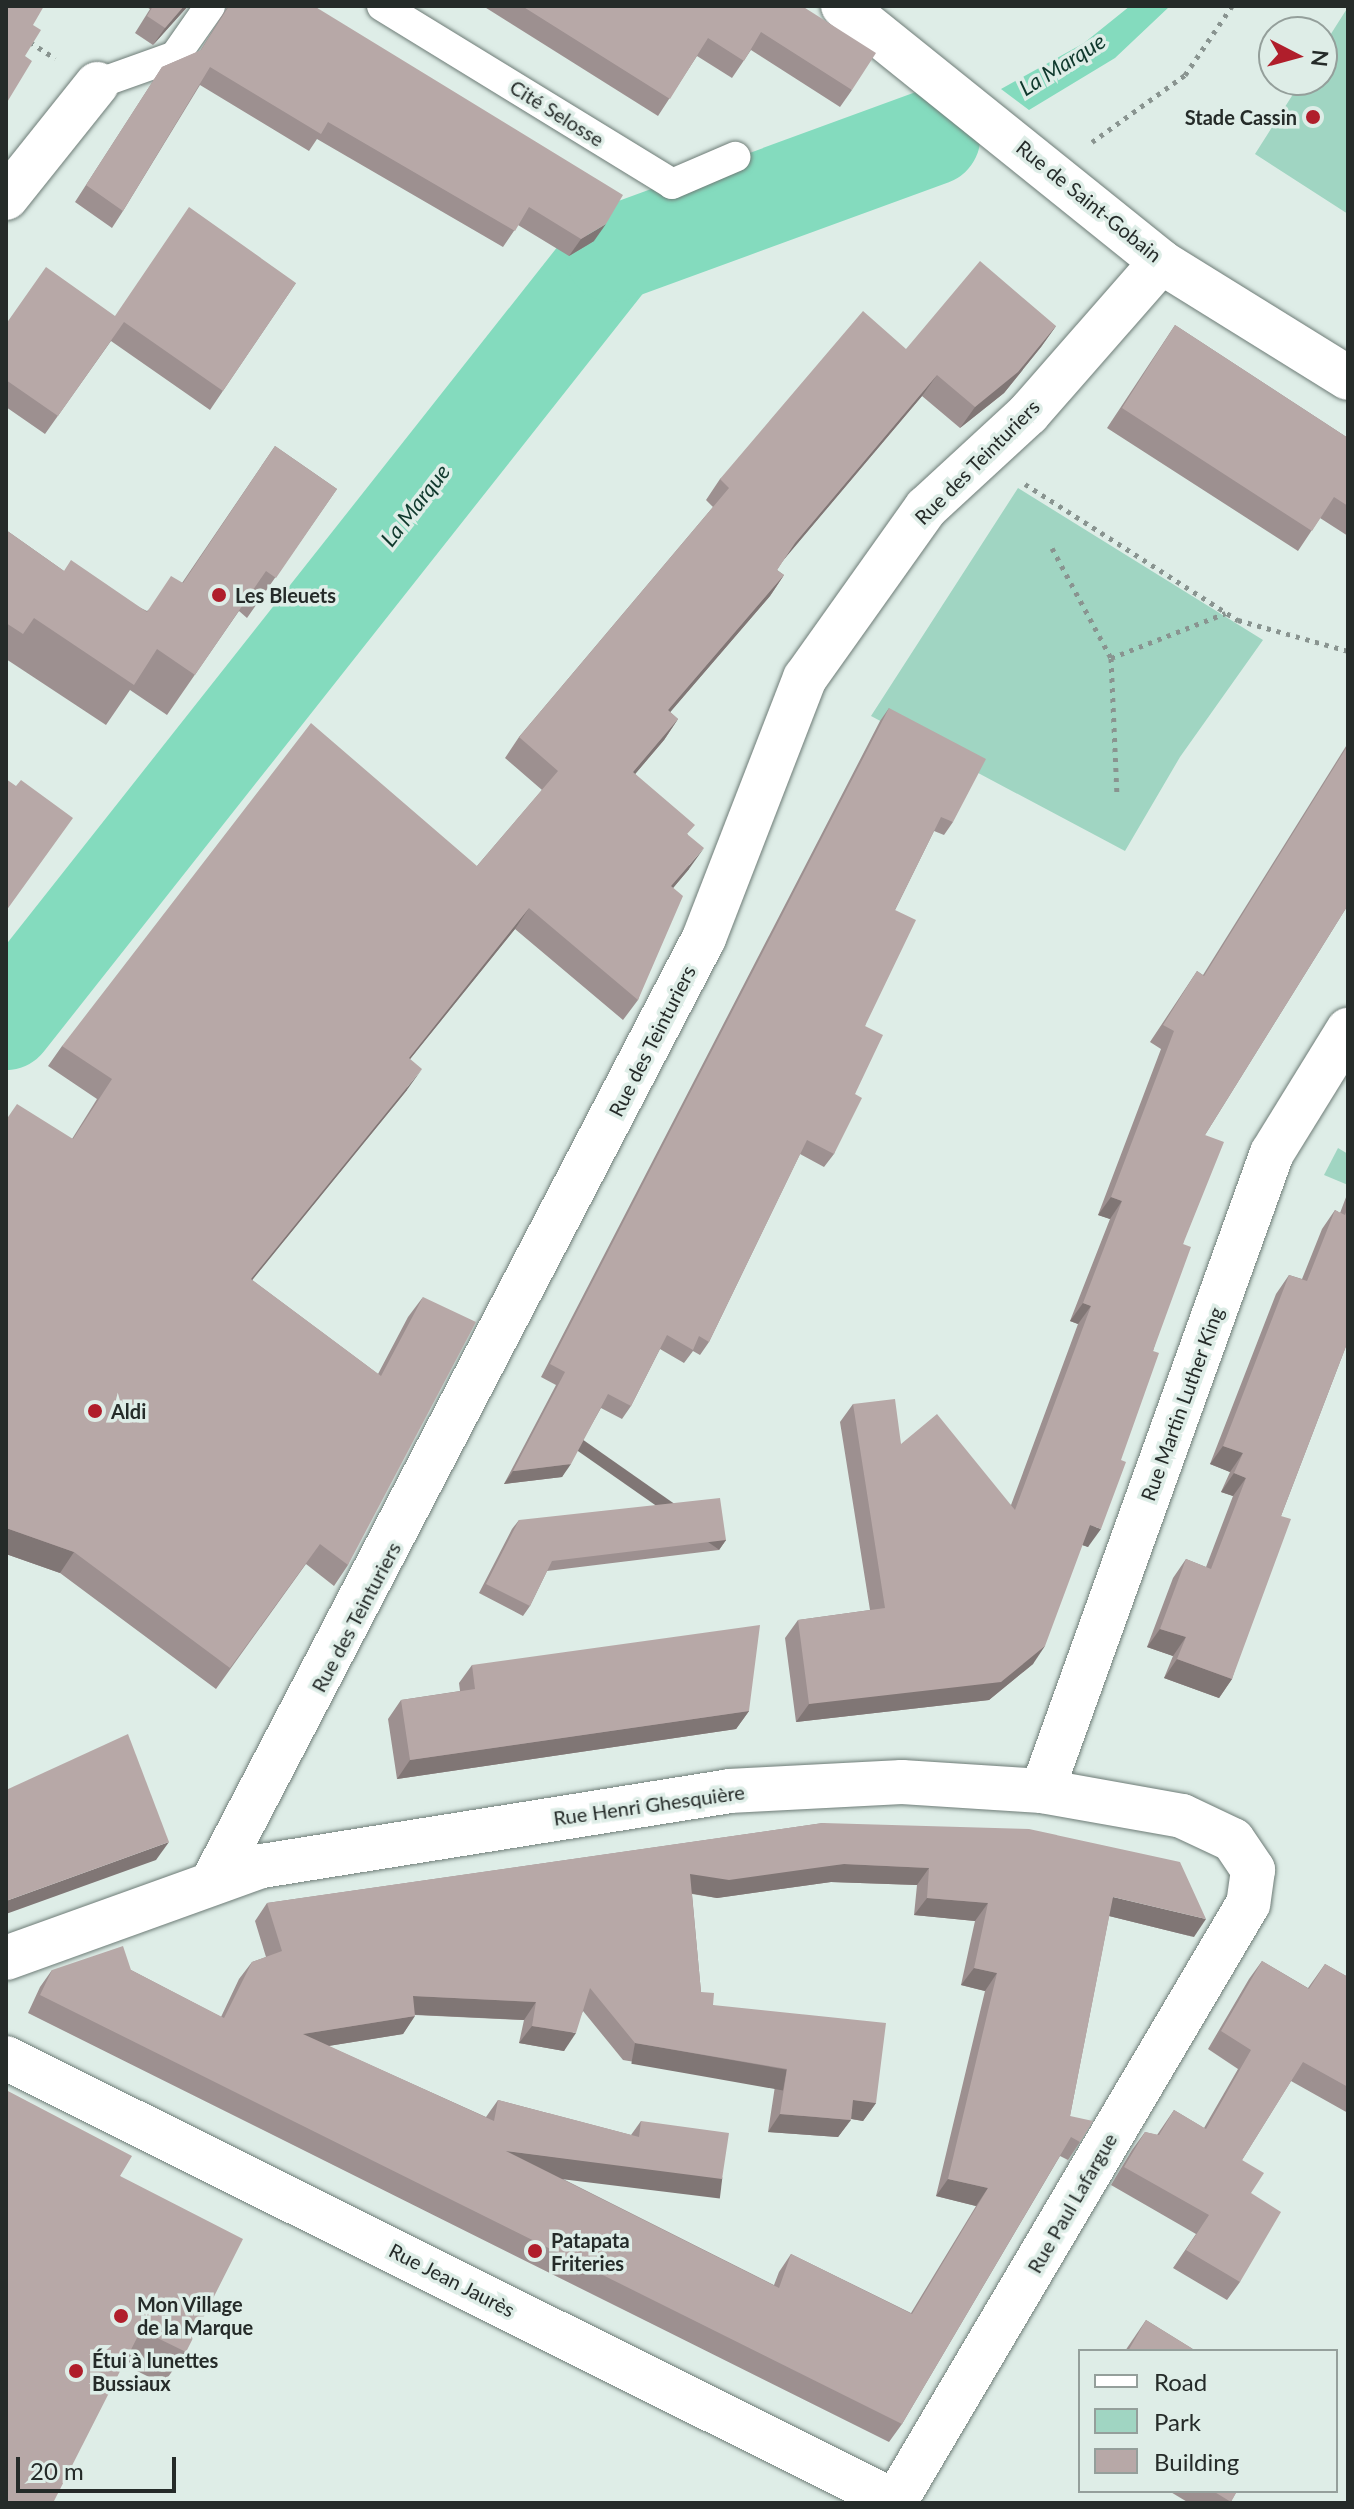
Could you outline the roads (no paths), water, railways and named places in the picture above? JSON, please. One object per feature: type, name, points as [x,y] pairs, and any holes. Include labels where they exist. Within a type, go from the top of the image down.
[{"type":"street","name":"Rue de Saint-Gobain","points":[[843,6],[1052,171],[1161,262],[1348,378]]},
{"type":"street","points":[[6,198],[97,84]]},
{"type":"street","name":"Rue des Teinturiers","points":[[215,1877],[704,938],[805,678],[926,508],[1028,414],[1161,262]]},
{"type":"street","name":"Rue Martin Luther King","points":[[1042,1791],[1272,1153],[1348,1030]]},
{"type":"street","name":"Rue Henri Ghesquière","points":[[6,1958],[215,1877],[729,1791],[902,1782],[1042,1791],[1211,1826],[1233,1840],[1253,1870],[1248,1904]]},
{"type":"street","name":"Rue Paul Lafargue","points":[[897,2502],[1248,1904]]},
{"type":"street","name":"Rue Jean Jaurès","points":[[6,2058],[897,2502]]},
{"type":"lane","points":[[97,84],[175,56],[210,6]]},
{"type":"lane","name":"Cité Selosse","points":[[382,6],[672,184],[735,157]]},
{"type":"water","points":[[1130,6],[1170,6],[1115,58],[1029,110],[1001,89],[1084,43]]},
{"type":"waterway","name":"La Marque","points":[[6,1022],[613,254],[932,137]]},
{"type":"place","name":"Stade Cassin","points":[[1313,117]]},
{"type":"place","name":"Les Bleuets","points":[[219,595]]},
{"type":"place","name":"Aldi","points":[[95,1411]]},
{"type":"place","name":"Patapata Friteries","points":[[535,2251]]},
{"type":"place","name":"Mon Village de la Marque","points":[[121,2316]]},
{"type":"place","name":"Étui à lunettes Bussiaux","points":[[76,2371]]}]
